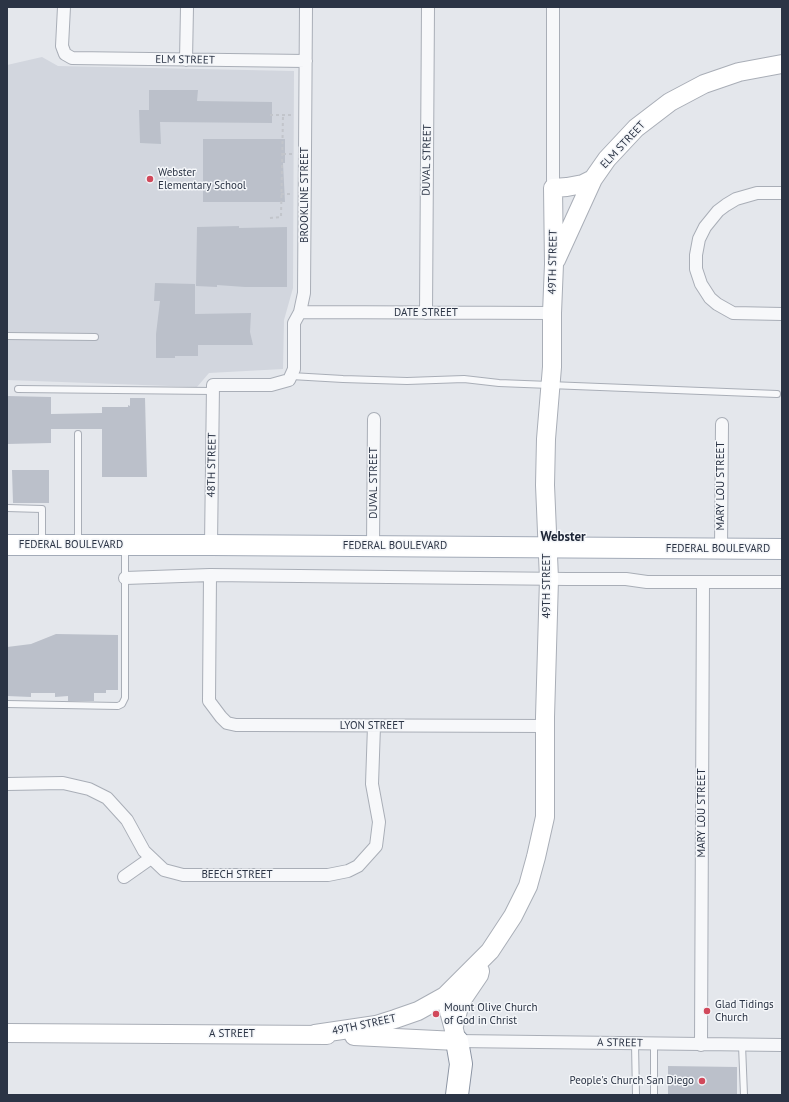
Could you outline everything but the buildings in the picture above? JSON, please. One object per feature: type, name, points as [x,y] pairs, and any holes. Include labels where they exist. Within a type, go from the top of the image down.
[{"type":"highway","points":[[455,1034],[461,1064],[457,1095]]},
{"type":"main road","name":"FEDERAL BOULEVARD","points":[[7,545],[782,549]]},
{"type":"street","name":"ELM STREET","points":[[64,7],[62,46],[65,54],[72,58],[306,61]]},
{"type":"street","points":[[186,60],[187,7]]},
{"type":"street","name":"BROOKLINE STREET","points":[[290,378],[294,368],[294,323],[300,312],[304,293],[306,7]]},
{"type":"street","name":"DUVAL STREET","points":[[426,313],[428,7]]},
{"type":"street","name":"49TH STREET","points":[[314,1034],[376,1025],[418,1011],[445,996],[490,951],[513,916],[528,886],[536,857],[545,817],[545,726],[549,579],[545,485],[546,439],[552,366],[554,264],[553,7]]},
{"type":"street","name":"ELM STREET","points":[[553,188],[583,184],[593,179],[607,159],[636,128],[670,102],[704,84],[739,72],[782,64]]},
{"type":"street","points":[[554,264],[593,179]]},
{"type":"street","points":[[782,193],[757,193],[736,199],[722,208],[711,218],[699,239],[696,255],[696,269],[698,277],[704,290],[717,304],[733,313],[782,314]]},
{"type":"street","name":"DATE STREET","points":[[300,312],[552,313]]},
{"type":"street","points":[[213,388],[271,385],[290,378]]},
{"type":"street","name":"48TH STREET","points":[[211,545],[213,388]]},
{"type":"street","name":"DUVAL STREET","points":[[373,546],[374,419]]},
{"type":"street","name":"MARY LOU STREET","points":[[721,549],[722,424]]},
{"type":"street","points":[[125,578],[210,575],[549,579],[626,578],[647,582],[782,582]]},
{"type":"street","name":"LYON STREET","points":[[210,575],[209,701],[227,723],[236,725],[545,726]]},
{"type":"street","name":"MARY LOU STREET","points":[[701,1045],[703,582]]},
{"type":"street","name":"BEECH STREET","points":[[7,784],[63,783],[89,789],[107,798],[126,820],[144,851],[164,870],[183,875],[328,875],[348,871],[358,866],[376,846],[379,822],[372,784],[374,726]]},
{"type":"street","points":[[124,877],[151,858]]},
{"type":"street","points":[[455,1034],[460,1003],[479,975],[484,958]]},
{"type":"street","points":[[445,996],[455,1034]]},
{"type":"street","name":"A STREET","points":[[7,1033],[455,1034],[635,1044],[782,1045]]},
{"type":"lane","points":[[7,336],[95,337]]},
{"type":"lane","points":[[290,378],[391,381],[464,379],[500,383],[657,388],[776,394]]},
{"type":"lane","points":[[18,389],[213,388]]},
{"type":"lane","points":[[78,434],[78,545]]},
{"type":"lane","points":[[7,508],[42,509],[42,545]]},
{"type":"lane","points":[[7,704],[118,706],[122,704],[125,698],[125,545]]},
{"type":"lane","points":[[635,1044],[636,1095]]},
{"type":"lane","points":[[654,1044],[654,1095]]},
{"type":"lane","points":[[742,1045],[744,1095]]},
{"type":"path","points":[[270,115],[293,115]]},
{"type":"path","points":[[270,218],[281,217],[283,115]]},
{"type":"path","points":[[283,154],[292,154]]},
{"type":"path","points":[[281,194],[292,194]]},
{"type":"shaded area","name":"Webster Elementary School","points":[[42,57],[58,66],[294,71],[293,288],[284,320],[283,369],[209,373],[197,387],[7,380],[7,65]]},
{"type":"place","name":"Webster Elementary School","points":[[150,179]]},
{"type":"place","name":"Glad Tidings Church","points":[[707,1011]]},
{"type":"place","name":"Mount Olive Church of God in Christ","points":[[436,1014]]},
{"type":"place","name":"People's Church San Diego","points":[[702,1081]]},
{"type":"district","name":"Webster","points":[[563,537]]}]
